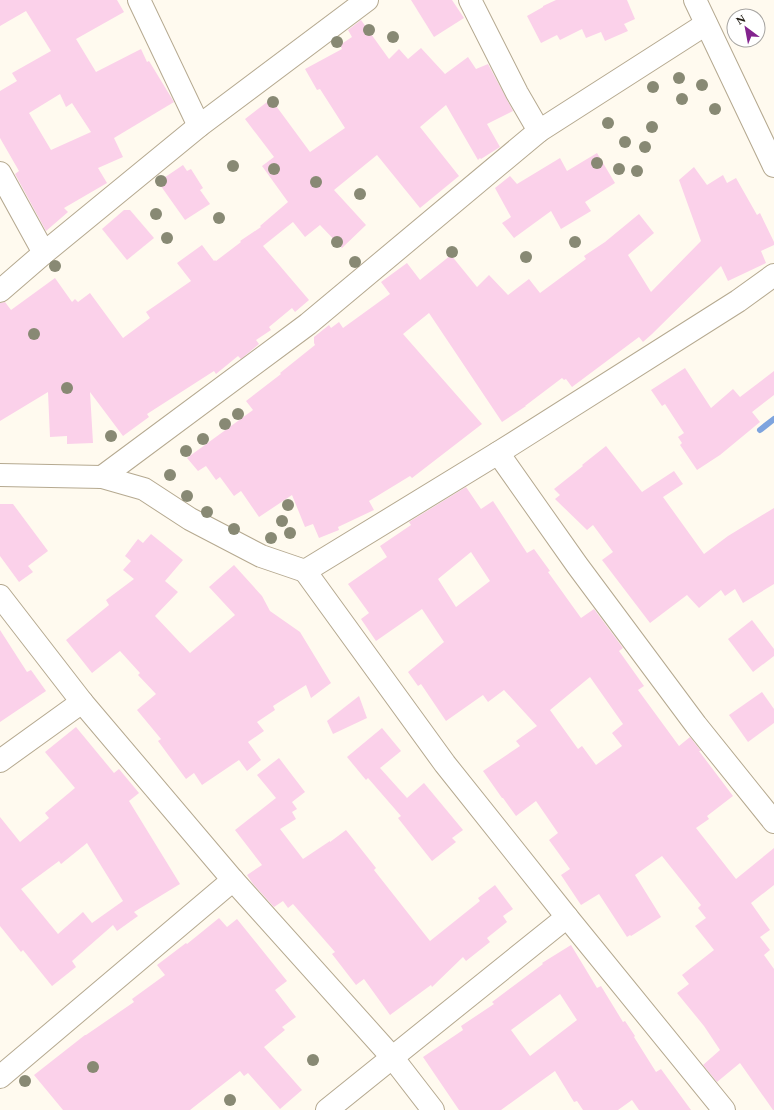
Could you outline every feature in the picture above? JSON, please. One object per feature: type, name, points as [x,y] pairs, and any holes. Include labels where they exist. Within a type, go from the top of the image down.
[{"type":"street","points":[[139,0],[199,126]]},
{"type":"street","points":[[0,291],[199,126],[367,0]]},
{"type":"street","points":[[470,0],[517,93],[540,131]]},
{"type":"street","points":[[695,0],[774,166]]},
{"type":"street","points":[[102,477],[308,324],[540,131],[706,24]]},
{"type":"street","points":[[0,173],[44,253]]},
{"type":"street","points":[[305,571],[498,453],[738,301],[774,275]]},
{"type":"street","points":[[498,453],[577,565],[691,718],[774,822]]},
{"type":"street","points":[[0,475],[102,477],[144,488],[190,519],[261,556],[305,571],[445,764],[724,1110]]},
{"type":"street","points":[[0,596],[82,702],[233,880],[392,1057],[433,1110]]},
{"type":"street","points":[[0,761],[82,702]]},
{"type":"street","points":[[0,1077],[233,880]]},
{"type":"street","points":[[327,1110],[567,917]]},
{"type":"building","points":[[0,0],[117,0],[124,12],[76,39],[96,72],[141,49],[147,62],[149,61],[174,102],[114,138],[123,157],[98,168],[107,183],[64,208],[68,212],[46,231],[15,174],[19,171],[0,138],[0,91],[17,81],[12,73],[51,51],[26,11],[0,26]],"holes":[[[60,94],[66,107],[72,103],[91,132],[51,150],[29,113]]]},
{"type":"building","points":[[411,0],[452,0],[464,18],[434,37]]},
{"type":"building","points":[[556,0],[627,0],[635,19],[624,24],[628,31],[605,41],[601,32],[586,38],[582,29],[560,40],[557,35],[541,43],[527,16]]},
{"type":"building","points":[[361,20],[389,59],[399,49],[408,59],[421,48],[445,74],[468,57],[476,69],[488,64],[513,111],[487,124],[500,147],[478,160],[446,105],[420,127],[459,176],[420,208],[377,155],[334,190],[366,225],[342,248],[320,225],[305,237],[293,222],[263,246],[309,300],[295,312],[292,308],[269,327],[271,330],[256,340],[259,344],[241,359],[238,356],[216,374],[214,371],[147,414],[149,417],[123,436],[90,392],[93,443],[67,444],[67,436],[50,437],[48,392],[0,421],[0,303],[5,302],[11,310],[55,278],[72,302],[75,299],[78,302],[90,293],[123,338],[150,318],[146,312],[191,281],[177,263],[202,245],[214,261],[216,261],[241,242],[240,241],[261,227],[260,226],[288,202],[262,166],[274,157],[245,119],[271,99],[310,152],[345,128],[320,89],[317,90],[305,69],[342,49],[340,45],[352,37],[348,30]]},
{"type":"building","points":[[597,153],[615,183],[585,202],[591,211],[561,229],[551,211],[514,238],[502,223],[511,217],[495,188],[510,176],[517,184],[560,158],[567,171]]},
{"type":"building","points":[[183,165],[187,171],[191,169],[203,188],[200,190],[210,204],[185,220],[158,182]]},
{"type":"building","points":[[694,167],[707,185],[723,175],[727,183],[736,178],[757,215],[760,213],[774,242],[774,245],[761,251],[766,263],[728,281],[721,266],[643,342],[639,337],[572,387],[566,379],[564,380],[562,378],[526,406],[502,422],[429,313],[403,334],[482,424],[412,478],[410,476],[369,501],[374,510],[338,527],[339,530],[319,538],[313,524],[305,527],[292,495],[259,517],[241,491],[234,496],[220,477],[216,480],[206,466],[198,471],[187,458],[253,410],[246,401],[315,345],[314,337],[329,325],[331,328],[339,322],[343,328],[390,294],[381,282],[407,263],[420,280],[451,255],[477,287],[489,275],[508,295],[529,279],[540,293],[586,259],[584,256],[605,242],[639,214],[654,233],[628,255],[651,292],[701,241],[679,180]]},
{"type":"building","points":[[124,210],[130,210],[154,238],[127,260],[102,229]]},
{"type":"building","points":[[685,368],[711,408],[733,389],[740,397],[774,371],[774,395],[752,412],[760,422],[720,455],[697,470],[680,445],[682,443],[678,437],[684,433],[665,404],[662,406],[651,390]]},
{"type":"building","points":[[606,446],[642,492],[674,471],[683,484],[663,497],[704,554],[728,536],[774,508],[774,584],[743,603],[735,589],[725,596],[721,590],[699,608],[687,595],[650,623],[602,560],[613,552],[593,525],[587,530],[555,499],[560,495],[554,489]]},
{"type":"building","points":[[466,487],[481,509],[493,501],[527,553],[534,549],[550,571],[548,572],[581,618],[594,609],[623,648],[619,651],[644,686],[638,690],[679,746],[690,737],[733,796],[707,816],[709,819],[696,828],[736,879],[774,848],[774,885],[751,903],[770,930],[760,937],[770,950],[764,955],[774,969],[774,1110],[740,1063],[717,1082],[703,1065],[720,1050],[704,1026],[677,993],[689,984],[682,975],[714,950],[695,926],[706,918],[698,908],[701,905],[662,856],[635,875],[661,917],[631,936],[630,935],[627,937],[599,894],[581,905],[561,875],[570,869],[549,840],[558,833],[536,801],[516,816],[483,771],[520,746],[516,741],[537,726],[504,690],[488,702],[483,695],[446,721],[421,684],[418,686],[408,672],[444,642],[422,609],[376,641],[361,619],[369,613],[348,584],[387,557],[380,546],[411,525],[409,522]],"holes":[[[471,552],[490,581],[456,607],[438,579]],[[590,677],[623,724],[612,733],[622,746],[596,765],[582,746],[578,749],[550,710]]]},
{"type":"building","points":[[0,504],[13,504],[48,551],[28,566],[33,572],[19,582],[0,556]]},
{"type":"building","points":[[151,534],[183,560],[165,581],[178,592],[155,616],[190,653],[235,615],[209,587],[234,565],[262,596],[270,611],[300,632],[331,683],[311,698],[306,685],[273,706],[275,710],[257,722],[264,731],[248,742],[261,760],[247,771],[239,760],[202,785],[194,773],[186,779],[158,741],[161,739],[137,710],[156,694],[138,675],[140,673],[120,651],[92,673],[66,640],[109,605],[106,600],[134,579],[123,570],[131,561],[125,556],[138,539],[143,543]]},
{"type":"building","points":[[752,620],[774,649],[774,656],[753,672],[728,639]]},
{"type":"building","points":[[0,630],[27,672],[31,670],[46,691],[0,722]]},
{"type":"building","points":[[762,692],[774,709],[774,723],[748,742],[729,715]]},
{"type":"building","points":[[359,696],[367,718],[333,734],[327,721]]},
{"type":"building","points":[[76,727],[114,773],[119,769],[139,793],[129,801],[180,884],[134,912],[138,916],[117,931],[113,925],[72,961],[76,967],[52,986],[23,950],[21,952],[0,926],[0,817],[20,842],[49,818],[45,813],[75,788],[45,752]],"holes":[[[87,843],[123,901],[92,923],[83,912],[58,934],[21,889],[59,861],[61,864]]]},
{"type":"building","points":[[382,728],[401,751],[380,768],[407,798],[424,783],[463,830],[452,838],[456,842],[432,861],[398,818],[401,816],[368,778],[366,780],[347,757]]},
{"type":"building","points":[[279,758],[305,792],[292,802],[297,809],[292,812],[296,819],[280,829],[303,859],[346,830],[376,868],[374,870],[430,941],[480,901],[478,898],[495,885],[513,909],[503,916],[507,922],[487,938],[490,942],[466,961],[463,957],[432,987],[431,985],[390,1015],[364,979],[356,985],[332,954],[335,952],[293,904],[288,908],[283,901],[274,907],[253,884],[247,875],[262,865],[235,830],[276,798],[257,775]]},
{"type":"building","points":[[219,918],[227,927],[237,919],[287,981],[275,990],[296,1017],[282,1027],[285,1030],[264,1047],[302,1090],[280,1109],[248,1073],[244,1076],[240,1071],[190,1110],[63,1110],[34,1075],[85,1035],[134,1002],[132,999],[165,975],[157,965],[186,943],[187,944]]},
{"type":"building","points":[[571,945],[597,988],[601,986],[623,1022],[625,1021],[656,1072],[661,1069],[691,1110],[639,1110],[632,1100],[618,1110],[583,1110],[577,1101],[574,1102],[555,1071],[501,1110],[459,1110],[423,1057],[463,1030],[461,1026],[494,1004],[492,1002],[543,964],[542,963]],"holes":[[[560,994],[577,1020],[530,1056],[511,1030]]]},
{"type":"waterway","points":[[760,430],[774,419]]}]
